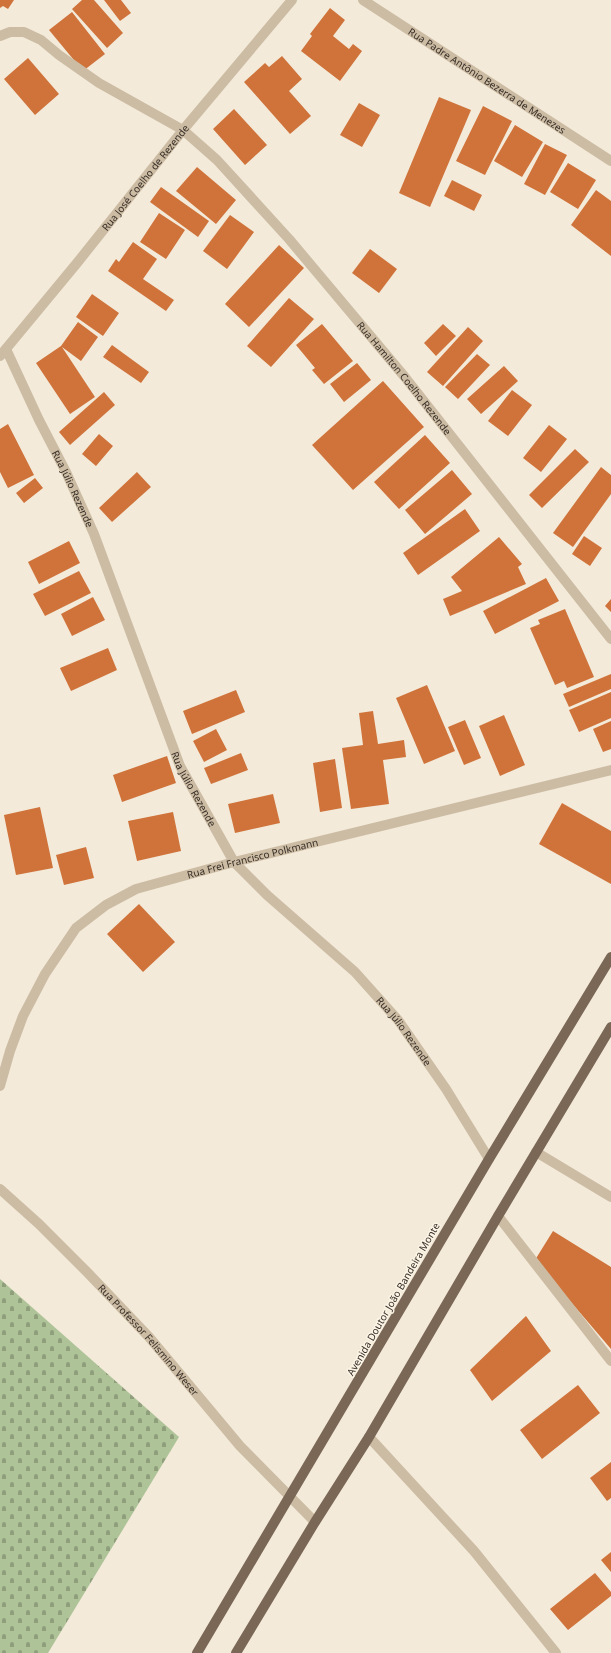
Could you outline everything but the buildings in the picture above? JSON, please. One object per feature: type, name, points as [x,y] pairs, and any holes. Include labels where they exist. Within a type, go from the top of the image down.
[{"type":"main road","name":"Avenida Doutor João Bandeira Monte","points":[[197,1653],[489,1159],[611,957]]},
{"type":"main road","points":[[236,1653],[369,1436],[611,1027]]},
{"type":"street","name":"Rua José Coelho de Rezende","points":[[3,352],[183,130],[292,0]]},
{"type":"street","name":"Rua Padre Antônio Bezerra de Menezes","points":[[363,0],[611,161]]},
{"type":"street","name":"Rua Hamilton Coelho Rezende","points":[[0,36],[10,32],[24,32],[41,40],[59,55],[99,83],[183,130],[217,160],[249,194],[347,307],[404,376],[611,639]]},
{"type":"street","name":"Rua Júlio Rezende","points":[[3,352],[66,472],[94,534],[180,766],[234,862],[267,895],[355,972],[398,1020],[446,1088],[489,1159]]},
{"type":"street","name":"Rua Frei Francisco Polkmann","points":[[0,1086],[10,1051],[23,1016],[45,974],[76,928],[106,905],[136,889],[234,862],[611,770]]},
{"type":"street","points":[[536,1152],[611,1197]]},
{"type":"street","name":"Rua Professor Felismino Weser","points":[[0,1189],[39,1224],[144,1332],[240,1446],[315,1522]]},
{"type":"street","points":[[498,1216],[611,1360]]},
{"type":"street","points":[[369,1436],[474,1551],[556,1653]]},
{"type":"green space","points":[[0,1279],[179,1437],[48,1653],[0,1653]]}]
